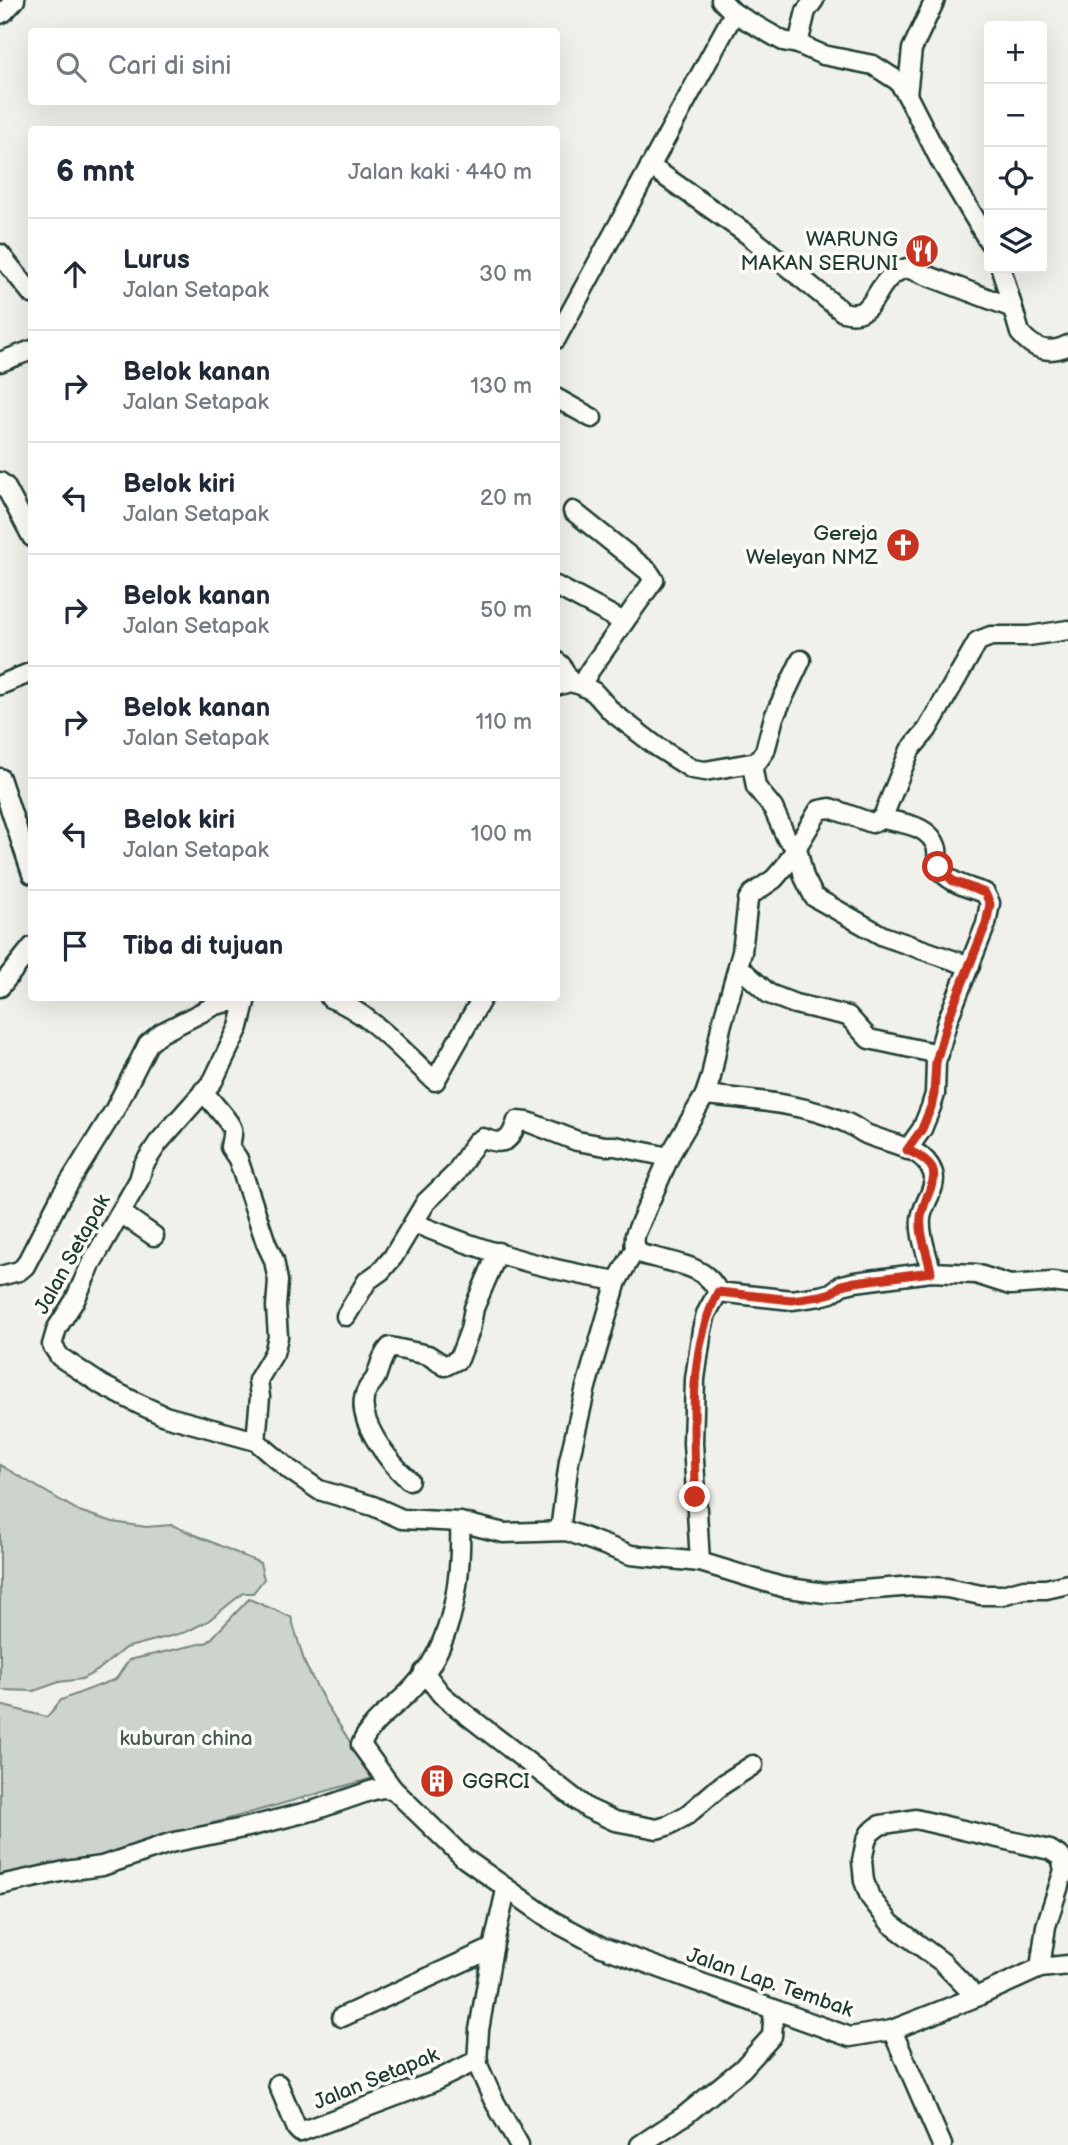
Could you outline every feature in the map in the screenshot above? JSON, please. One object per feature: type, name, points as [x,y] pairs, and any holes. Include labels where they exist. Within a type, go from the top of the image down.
[{"type":"street","points":[[0,13],[16,0]]},
{"type":"street","points":[[721,0],[734,13],[783,41],[798,44],[823,55],[873,65],[898,81],[940,160],[984,234]]},
{"type":"street","points":[[798,44],[806,11],[814,0]]},
{"type":"street","points":[[907,94],[912,48],[935,0]]},
{"type":"street","points":[[560,332],[734,13]]},
{"type":"street","points":[[650,166],[747,234],[843,312],[852,315],[870,307],[891,274],[906,268],[1013,308]]},
{"type":"street","points":[[0,254],[28,289]]},
{"type":"street","points":[[1002,273],[1020,332],[1035,347],[1047,351],[1068,345]]},
{"type":"street","points":[[0,362],[28,352]]},
{"type":"street","points":[[560,400],[592,418]]},
{"type":"street","points":[[0,482],[5,486],[28,529]]},
{"type":"street","points":[[569,684],[624,622],[653,583],[652,576],[573,511]]},
{"type":"street","points":[[560,588],[624,622]]},
{"type":"street","points":[[882,819],[911,750],[933,719],[978,641],[991,636],[1028,636],[1068,630]]},
{"type":"street","points":[[560,664],[569,684],[594,692],[612,712],[656,746],[692,769],[705,771],[757,762],[765,751],[774,718],[801,660]]},
{"type":"street","points":[[0,685],[28,674]]},
{"type":"street","points":[[752,764],[756,787],[773,808],[786,837],[797,848],[804,877],[814,897],[883,936],[970,966]]},
{"type":"street","points":[[0,778],[28,862]]},
{"type":"street","points":[[561,1531],[569,1461],[586,1388],[617,1280],[636,1248],[635,1236],[669,1157],[705,1095],[738,966],[748,900],[760,887],[774,879],[797,848],[819,810],[830,808],[872,823],[882,819],[911,825],[927,832],[936,847],[937,864],[941,871],[953,881],[985,893],[989,898],[986,924],[948,1019],[936,1062],[931,1107],[922,1129],[907,1150]]},
{"type":"street","points":[[0,987],[28,952]]},
{"type":"street","points":[[738,966],[769,994],[795,1004],[848,1016],[869,1039],[939,1054]]},
{"type":"street","points":[[0,1276],[19,1271],[25,1266],[61,1196],[114,1111],[148,1044],[161,1033],[216,1005],[233,1001]]},
{"type":"street","name":"Jalan Setapak","points":[[245,1001],[239,1027],[213,1081],[158,1143],[143,1166],[139,1180],[107,1233],[75,1300],[57,1328],[53,1350],[60,1357],[102,1385],[139,1404],[177,1419],[256,1441],[290,1470],[319,1489],[373,1506],[402,1519],[460,1522],[504,1533],[568,1531],[631,1555],[700,1562],[782,1587],[825,1593],[886,1586],[914,1586],[947,1588],[981,1595],[1002,1595],[1024,1589],[1046,1589],[1068,1584]]},
{"type":"street","points":[[335,1001],[355,1012],[429,1074],[432,1080],[437,1079],[480,1001]]},
{"type":"street","points":[[203,1091],[220,1115],[229,1120],[233,1130],[230,1147],[238,1159],[274,1260],[278,1281],[278,1337],[274,1353],[258,1380],[260,1397],[256,1441]]},
{"type":"street","points":[[705,1095],[782,1103],[848,1124],[867,1135],[890,1141],[923,1157],[930,1165],[935,1178],[921,1219],[931,1272]]},
{"type":"street","points":[[346,1316],[362,1287],[393,1257],[426,1202],[455,1174],[476,1142],[483,1138],[497,1143],[503,1142],[513,1133],[517,1121],[528,1122],[577,1141],[669,1157]]},
{"type":"street","points":[[121,1213],[155,1236]]},
{"type":"street","points":[[414,1223],[464,1244],[498,1252],[517,1260],[617,1280]]},
{"type":"street","points":[[636,1248],[645,1256],[704,1273],[718,1292]]},
{"type":"street","points":[[409,1480],[392,1463],[368,1427],[364,1409],[367,1389],[375,1380],[383,1357],[390,1347],[428,1355],[445,1366],[459,1359],[470,1330],[474,1308],[498,1252]]},
{"type":"street","points":[[718,1292],[792,1300],[831,1293],[842,1285],[855,1282],[931,1272],[976,1274],[1010,1285],[1052,1282],[1068,1284]]},
{"type":"street","points":[[700,1562],[693,1443],[695,1379],[706,1314],[718,1292]]},
{"type":"street","points":[[460,1522],[461,1552],[455,1603],[444,1640],[424,1672],[441,1694],[454,1705],[587,1808],[615,1821],[657,1829],[667,1826],[687,1815],[722,1785],[753,1765]]},
{"type":"street","name":"Jalan Lap. Tembak","points":[[424,1672],[409,1692],[366,1732],[362,1745],[393,1789],[464,1858],[553,1922],[602,1947],[850,2037],[892,2030],[1040,1968],[1068,1965]]},
{"type":"street","points":[[0,1885],[102,1866],[170,1843],[315,1810],[370,1791],[393,1789]]},
{"type":"street","points":[[976,1997],[942,1962],[891,1924],[870,1897],[864,1881],[862,1861],[870,1833],[880,1825],[915,1819],[1050,1850],[1061,1857],[1066,1870],[1046,1926],[1040,1968]]},
{"type":"street","points":[[506,1890],[493,1948],[477,2063],[493,2099],[519,2145]]},
{"type":"street","points":[[342,2017],[493,1948]]},
{"type":"street","points":[[640,2145],[684,2116],[742,2069],[772,2036],[774,2008]]},
{"type":"street","points":[[892,2030],[942,2145]]},
{"type":"street","name":"Jalan Setapak","points":[[278,2084],[300,2132],[406,2093],[478,2060]]},
{"type":"green space","points":[[0,1465],[79,1511],[113,1522],[146,1527],[172,1525],[260,1563],[264,1579],[253,1593],[243,1593],[208,1621],[186,1632],[125,1648],[97,1671],[82,1679],[59,1682],[34,1691],[0,1690]]},
{"type":"green space","name":"kuburan china","points":[[249,1599],[291,1617],[305,1664],[326,1704],[373,1778],[104,1857],[0,1876],[0,1705],[47,1717],[61,1700],[116,1679],[129,1660],[208,1642]]},
{"type":"place","name":"WARUNG MAKAN SERUNI","points":[[922,251]]},
{"type":"place","name":"Gereja Weleyan NMZ","points":[[903,545]]},
{"type":"place","name":"GGRCI","points":[[437,1781]]},
{"type":"route","points":[[695,1497],[693,1443],[697,1356],[706,1314],[718,1292],[792,1300],[831,1293],[842,1285],[855,1282],[931,1272],[921,1219],[935,1178],[930,1165],[923,1157],[907,1150],[922,1129],[931,1107],[936,1062],[948,1019],[986,924],[990,904],[985,893],[953,881],[938,867]]}]
